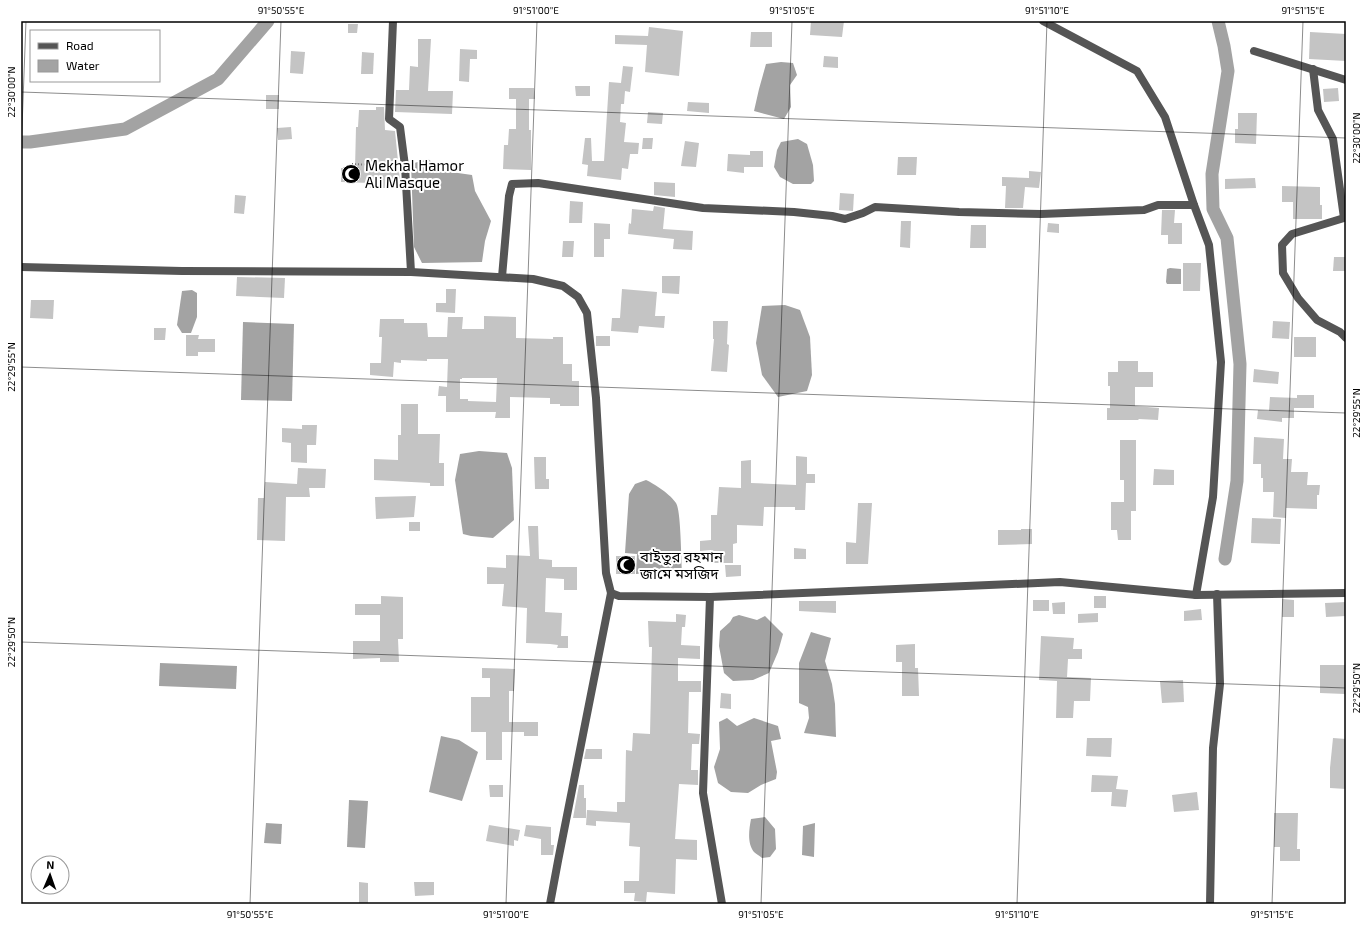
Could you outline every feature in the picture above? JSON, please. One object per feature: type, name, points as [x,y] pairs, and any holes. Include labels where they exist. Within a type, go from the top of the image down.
[{"type":"street","points":[[393,21],[389,119],[400,126],[405,166],[411,272]]},
{"type":"street","points":[[1043,21],[1137,71],[1165,117],[1209,245],[1221,362],[1213,496],[1196,594]]},
{"type":"street","points":[[1254,51],[1346,80]]},
{"type":"street","points":[[1313,69],[1318,110],[1333,139],[1344,218],[1292,234],[1282,245],[1283,273],[1298,298],[1317,320],[1340,332],[1346,338]]},
{"type":"street","points":[[502,277],[509,196],[512,184],[538,183],[703,208],[794,212],[832,216],[845,219],[875,207],[959,212],[1041,214],[1144,210],[1158,205],[1194,205]]},
{"type":"street","points":[[21,267],[190,271],[411,272],[533,279],[563,286],[578,297],[587,313],[596,398],[606,573],[611,593],[550,904]]},
{"type":"street","points":[[611,593],[619,596],[710,596],[1060,582],[1196,594],[1346,593]]},
{"type":"street","points":[[1210,904],[1214,748],[1220,684],[1217,594]]},
{"type":"street","points":[[710,596],[703,793],[722,904]]},
{"type":"path","points":[[352,164],[405,166]]},
{"type":"water","points":[[781,62],[793,63],[797,75],[790,85],[791,107],[784,119],[754,111],[766,64]]},
{"type":"water","points":[[798,139],[807,144],[813,165],[814,181],[811,184],[793,184],[780,177],[774,167],[777,150],[781,142]]},
{"type":"water","points":[[428,159],[444,171],[472,175],[475,191],[491,221],[485,241],[482,262],[422,263],[414,247],[411,164]]},
{"type":"water","points":[[1167,269],[1181,269],[1181,284],[1167,284]]},
{"type":"water","points":[[192,290],[197,293],[197,317],[191,333],[182,333],[177,325],[182,291]]},
{"type":"water","points":[[785,305],[800,310],[810,337],[812,375],[807,391],[778,397],[762,375],[756,343],[762,306]]},
{"type":"water","points":[[243,322],[294,324],[292,401],[241,400]]},
{"type":"water","points":[[479,451],[507,453],[512,468],[514,520],[493,538],[463,534],[455,480],[460,454]]},
{"type":"water","points":[[646,480],[662,490],[676,503],[678,507],[682,571],[636,574],[637,554],[625,553],[629,494],[635,484]]},
{"type":"water","points":[[739,615],[757,620],[765,616],[783,634],[778,652],[769,673],[753,680],[733,681],[724,673],[719,646],[720,631],[730,622],[733,617]]},
{"type":"water","points":[[811,632],[831,638],[825,661],[832,684],[835,704],[836,737],[804,733],[809,718],[808,707],[799,703],[799,663]]},
{"type":"water","points":[[160,663],[237,666],[236,689],[159,686]]},
{"type":"water","points":[[727,718],[737,726],[754,718],[778,726],[781,739],[771,741],[777,772],[776,779],[761,785],[748,793],[731,792],[718,783],[714,767],[720,749],[719,722]]},
{"type":"water","points":[[441,736],[459,740],[478,752],[462,801],[429,792]]},
{"type":"water","points":[[349,800],[368,801],[365,848],[347,847]]},
{"type":"water","points":[[765,817],[775,829],[776,849],[770,857],[762,858],[754,852],[750,845],[749,832],[751,819]]},
{"type":"water","points":[[266,823],[282,824],[281,844],[264,843]]},
{"type":"water","points":[[815,823],[814,857],[802,855],[803,826]]},
{"type":"building","points":[[811,21],[844,21],[842,37],[810,35]]},
{"type":"building","points":[[348,24],[358,24],[357,33],[348,33]]},
{"type":"building","points":[[649,27],[683,31],[679,76],[645,72],[647,45],[615,44],[615,35],[648,36]]},
{"type":"building","points":[[751,32],[772,32],[772,47],[750,47]]},
{"type":"building","points":[[1310,32],[1346,34],[1346,61],[1309,59]]},
{"type":"building","points":[[418,39],[431,39],[428,91],[453,91],[452,114],[395,112],[396,90],[409,90],[410,66],[418,67]]},
{"type":"building","points":[[460,49],[477,50],[477,59],[470,59],[469,82],[459,81]]},
{"type":"building","points":[[291,51],[305,52],[303,74],[290,73]]},
{"type":"building","points":[[362,52],[374,53],[373,74],[361,74]]},
{"type":"building","points":[[824,56],[838,57],[838,68],[823,67]]},
{"type":"building","points":[[623,66],[633,67],[630,92],[625,91],[624,104],[621,104],[620,122],[626,123],[624,142],[639,143],[638,154],[630,154],[628,169],[622,168],[621,180],[587,176],[588,165],[582,164],[585,138],[591,138],[592,161],[604,161],[609,82],[621,83]]},
{"type":"building","points":[[575,86],[590,86],[590,96],[576,96]]},
{"type":"building","points":[[509,88],[534,88],[535,99],[529,99],[531,170],[503,169],[504,145],[508,145],[509,129],[516,129],[516,99],[509,99]]},
{"type":"building","points":[[1338,88],[1339,101],[1324,102],[1323,89]]},
{"type":"building","points":[[266,95],[279,95],[279,109],[266,109]]},
{"type":"building","points":[[688,102],[709,103],[709,113],[687,111]]},
{"type":"building","points":[[376,107],[384,107],[385,130],[395,131],[400,181],[388,181],[388,188],[370,188],[370,183],[341,182],[341,168],[355,169],[356,127],[358,127],[359,110],[376,110]]},
{"type":"building","points":[[648,112],[663,113],[662,124],[647,123]]},
{"type":"building","points":[[1238,113],[1257,113],[1256,144],[1235,143],[1235,129],[1238,129]]},
{"type":"building","points":[[291,127],[292,139],[278,140],[277,128]]},
{"type":"building","points":[[643,138],[653,138],[652,149],[642,149]]},
{"type":"building","points":[[685,141],[699,143],[696,167],[681,166]]},
{"type":"building","points":[[750,151],[763,151],[763,167],[744,167],[744,173],[727,171],[728,154],[750,155]]},
{"type":"building","points":[[898,157],[917,157],[916,175],[897,175]]},
{"type":"building","points":[[1029,171],[1041,172],[1039,188],[1025,187],[1023,208],[1005,208],[1006,186],[1002,186],[1002,177],[1029,178]]},
{"type":"building","points":[[1255,178],[1256,188],[1225,189],[1225,179]]},
{"type":"building","points":[[654,182],[675,183],[675,197],[654,195]]},
{"type":"building","points":[[1282,186],[1320,187],[1322,219],[1293,219],[1293,202],[1282,202]]},
{"type":"building","points":[[840,193],[854,194],[853,211],[839,210]]},
{"type":"building","points":[[235,195],[246,196],[244,214],[234,213]]},
{"type":"building","points":[[570,201],[583,202],[582,223],[569,223]]},
{"type":"building","points":[[654,206],[665,208],[663,229],[693,231],[692,250],[673,249],[674,239],[628,234],[629,223],[631,224],[632,209],[653,211]]},
{"type":"building","points":[[1162,210],[1175,210],[1174,223],[1182,223],[1182,244],[1168,244],[1168,235],[1161,235]]},
{"type":"building","points":[[901,221],[911,221],[910,248],[900,247]]},
{"type":"building","points":[[594,223],[610,224],[610,239],[604,239],[604,257],[594,257]]},
{"type":"building","points":[[1048,223],[1059,224],[1059,233],[1047,232]]},
{"type":"building","points":[[971,225],[986,225],[986,248],[970,248]]},
{"type":"building","points":[[563,241],[574,241],[573,257],[562,257]]},
{"type":"building","points":[[1334,257],[1346,257],[1346,271],[1333,271]]},
{"type":"building","points":[[1183,263],[1201,263],[1200,291],[1183,291]]},
{"type":"building","points":[[662,276],[680,276],[679,294],[662,293]]},
{"type":"building","points":[[237,277],[285,278],[284,298],[236,296]]},
{"type":"building","points":[[446,289],[456,289],[455,313],[436,312],[436,303],[446,303]]},
{"type":"building","points":[[622,289],[657,292],[655,316],[665,316],[664,328],[639,326],[638,333],[611,331],[612,318],[620,318]]},
{"type":"building","points":[[31,300],[54,300],[53,319],[30,318]]},
{"type":"building","points":[[484,316],[516,317],[516,338],[553,339],[553,337],[563,337],[563,364],[572,364],[572,381],[579,381],[579,406],[560,406],[560,404],[550,404],[550,398],[510,397],[510,418],[495,418],[496,412],[446,412],[446,396],[438,396],[439,386],[447,387],[448,359],[427,359],[427,361],[401,360],[401,363],[394,362],[393,377],[370,375],[370,363],[381,363],[382,337],[379,337],[380,319],[404,319],[404,323],[427,323],[428,337],[447,337],[448,317],[463,317],[462,329],[484,329]],"holes":[[[497,378],[496,402],[468,401],[468,399],[460,399],[460,379]]]},
{"type":"building","points":[[713,321],[728,321],[727,344],[729,345],[727,372],[711,371],[714,339]]},
{"type":"building","points":[[1273,321],[1290,322],[1289,339],[1272,338]]},
{"type":"building","points":[[154,328],[166,328],[165,340],[154,340]]},
{"type":"building","points":[[186,335],[199,335],[198,339],[215,339],[215,352],[198,352],[198,356],[186,356]]},
{"type":"building","points":[[596,336],[610,336],[610,346],[596,346]]},
{"type":"building","points":[[1294,337],[1316,337],[1316,357],[1294,357]]},
{"type":"building","points":[[1118,361],[1138,361],[1138,372],[1153,372],[1153,387],[1135,387],[1135,406],[1159,408],[1158,420],[1107,420],[1107,408],[1110,408],[1110,386],[1108,386],[1108,372],[1118,372]]},
{"type":"building","points":[[1254,369],[1279,372],[1278,384],[1253,382]]},
{"type":"building","points":[[1297,395],[1314,395],[1314,408],[1294,408],[1294,418],[1282,418],[1282,422],[1257,419],[1258,410],[1269,411],[1270,397],[1297,398]]},
{"type":"building","points":[[401,404],[418,404],[418,434],[440,434],[439,463],[444,463],[444,486],[430,486],[430,483],[374,480],[374,459],[398,460],[398,435],[401,435]]},
{"type":"building","points":[[302,425],[317,425],[316,445],[307,445],[307,463],[291,462],[291,443],[282,442],[282,428],[302,429]]},
{"type":"building","points":[[1254,437],[1284,439],[1283,459],[1292,459],[1291,472],[1308,472],[1307,485],[1320,485],[1319,495],[1317,495],[1317,509],[1286,508],[1286,518],[1273,517],[1274,492],[1263,492],[1261,464],[1253,464]]},
{"type":"building","points":[[1120,440],[1136,440],[1136,511],[1131,511],[1131,540],[1118,540],[1117,530],[1111,530],[1111,502],[1124,502],[1124,480],[1120,480]]},
{"type":"building","points":[[796,456],[807,457],[807,474],[815,474],[815,483],[806,483],[805,510],[795,510],[795,507],[764,507],[763,526],[737,525],[737,543],[733,544],[733,563],[711,563],[711,550],[700,551],[700,541],[711,540],[711,515],[717,515],[719,487],[741,488],[741,461],[751,460],[751,483],[796,485]]},
{"type":"building","points":[[534,457],[546,457],[546,479],[549,479],[549,489],[535,489]]},
{"type":"building","points":[[298,468],[326,469],[325,488],[309,488],[310,497],[286,497],[285,541],[257,540],[258,498],[264,498],[265,482],[297,484]]},
{"type":"building","points":[[1154,469],[1174,470],[1174,485],[1153,485]]},
{"type":"building","points":[[416,496],[414,517],[376,519],[375,497]]},
{"type":"building","points":[[858,503],[872,503],[868,564],[846,564],[846,542],[856,543]]},
{"type":"building","points":[[1252,518],[1281,519],[1280,544],[1251,543]]},
{"type":"building","points":[[409,522],[420,522],[420,531],[409,531]]},
{"type":"building","points":[[528,526],[538,526],[539,559],[552,560],[552,567],[577,567],[577,590],[564,590],[564,579],[546,578],[545,612],[562,613],[561,636],[568,636],[568,648],[557,648],[558,645],[550,644],[526,643],[527,608],[502,606],[504,584],[487,584],[487,567],[506,568],[506,555],[530,556]]},
{"type":"building","points":[[1032,529],[1032,544],[998,545],[998,530]]},
{"type":"building","points":[[794,548],[806,549],[806,559],[794,559]]},
{"type":"building","points":[[616,556],[635,556],[635,574],[616,574]]},
{"type":"building","points":[[725,565],[741,565],[741,576],[726,577]]},
{"type":"building","points":[[381,596],[403,597],[403,639],[398,639],[399,662],[380,662],[380,658],[353,659],[353,641],[380,641],[380,615],[355,615],[355,604],[381,604]]},
{"type":"building","points":[[1094,596],[1106,596],[1106,608],[1094,608]]},
{"type":"building","points":[[1282,599],[1294,600],[1294,617],[1282,617]]},
{"type":"building","points":[[1033,600],[1049,600],[1049,611],[1033,611]]},
{"type":"building","points":[[799,601],[836,601],[836,613],[799,611]]},
{"type":"building","points":[[1065,602],[1065,614],[1053,614],[1052,603]]},
{"type":"building","points":[[1346,602],[1346,616],[1326,617],[1325,603]]},
{"type":"building","points":[[1201,609],[1202,620],[1184,621],[1184,611]]},
{"type":"building","points":[[1098,613],[1098,622],[1078,623],[1078,614]]},
{"type":"building","points":[[676,614],[686,615],[685,627],[682,627],[681,645],[700,646],[700,659],[678,658],[678,681],[701,681],[701,692],[689,692],[688,733],[700,734],[699,744],[692,744],[691,770],[698,770],[698,785],[679,784],[675,839],[697,840],[697,860],[676,859],[675,894],[647,892],[646,902],[634,901],[635,893],[624,893],[624,881],[639,881],[640,847],[629,846],[630,823],[596,821],[596,826],[586,825],[587,810],[617,812],[617,802],[625,802],[626,750],[632,751],[633,733],[650,734],[652,647],[649,647],[648,621],[676,622]]},
{"type":"building","points":[[1041,636],[1074,638],[1073,649],[1082,649],[1082,659],[1068,659],[1067,677],[1091,678],[1090,701],[1074,701],[1073,718],[1056,718],[1057,681],[1039,680]]},
{"type":"building","points":[[915,644],[915,668],[918,668],[919,696],[902,696],[902,662],[896,662],[896,645]]},
{"type":"building","points":[[1320,665],[1345,665],[1345,694],[1320,693]]},
{"type":"building","points":[[482,668],[515,669],[514,691],[509,691],[509,722],[538,722],[538,736],[524,736],[524,732],[502,732],[502,760],[486,760],[486,732],[471,732],[471,697],[490,697],[490,678],[482,678]]},
{"type":"building","points":[[1183,680],[1184,702],[1162,703],[1160,681]]},
{"type":"building","points":[[721,693],[731,694],[731,709],[720,708]]},
{"type":"building","points":[[1087,738],[1112,738],[1111,757],[1086,756]]},
{"type":"building","points":[[1333,738],[1346,739],[1346,789],[1330,788]]},
{"type":"building","points":[[586,749],[602,749],[602,759],[584,759]]},
{"type":"building","points":[[1092,775],[1118,776],[1116,789],[1128,790],[1126,807],[1111,806],[1112,792],[1091,792]]},
{"type":"building","points":[[489,785],[503,785],[503,797],[490,797]]},
{"type":"building","points":[[579,785],[584,785],[584,798],[586,798],[586,818],[573,818]]},
{"type":"building","points":[[1197,792],[1199,810],[1174,812],[1172,795]]},
{"type":"building","points":[[1274,813],[1298,813],[1297,849],[1300,849],[1300,861],[1280,861],[1280,847],[1274,847]]},
{"type":"building","points":[[489,825],[520,830],[518,841],[514,840],[514,846],[486,841]]},
{"type":"building","points":[[526,825],[551,827],[551,845],[554,845],[553,855],[541,855],[541,839],[524,836]]},
{"type":"building","points":[[359,882],[368,883],[368,904],[359,903]]},
{"type":"building","points":[[414,882],[434,882],[434,895],[415,896]]},
{"type":"waterway","points":[[21,142],[125,129],[218,79],[268,21]]},
{"type":"waterway","points":[[1218,21],[1228,71],[1212,174],[1213,209],[1227,238],[1240,364],[1237,481],[1225,559]]},
{"type":"place","name":"Mekhal Hamor Ali Masque","points":[[351,174]]},
{"type":"place","name":"বাইতুর রহমান জা‌মে মস‌জিদ","points":[[626,565]]}]
